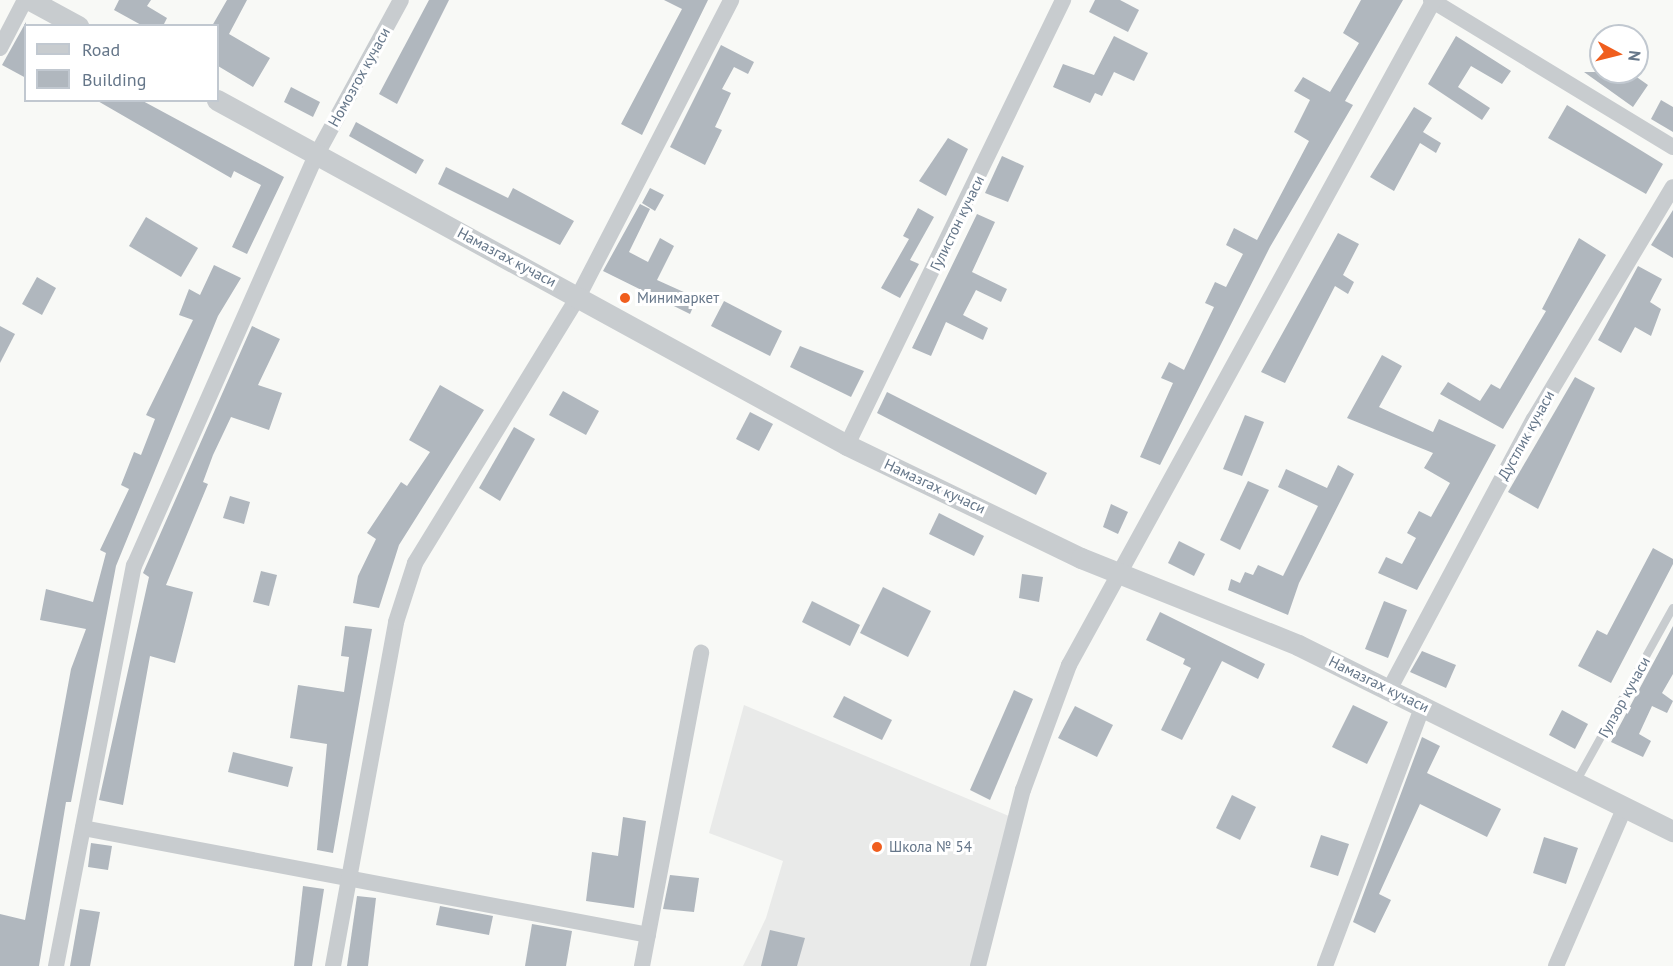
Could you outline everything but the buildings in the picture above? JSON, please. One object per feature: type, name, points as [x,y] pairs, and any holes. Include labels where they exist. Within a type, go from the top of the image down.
[{"type":"street","points":[[0,48],[25,0]]},
{"type":"street","points":[[30,0],[74,24]]},
{"type":"street","name":"Номозгох кучаси","points":[[56,966],[83,828],[102,709],[134,566],[317,154],[401,0]]},
{"type":"street","points":[[333,966],[396,622],[415,563],[579,295],[731,0]]},
{"type":"street","name":"Гулистон кучаси","points":[[847,445],[1063,0]]},
{"type":"street","points":[[978,966],[1023,790],[1069,665],[1432,0],[1673,147]]},
{"type":"street","name":"Намазгах кучаси","points":[[219,101],[579,295],[847,445],[1118,572],[1298,645],[1423,705],[1575,785],[1673,831]]},
{"type":"street","name":"Дустлик кучаси","points":[[1389,690],[1534,419],[1673,187]]},
{"type":"street","points":[[642,966],[701,653]]},
{"type":"street","points":[[1325,966],[1423,705]]},
{"type":"street","points":[[1556,966],[1624,809]]},
{"type":"street","points":[[83,828],[349,876],[648,935]]},
{"type":"lane","name":"Гулзор кучаси","points":[[1575,785],[1673,608]]},
{"type":"shaded area","name":"Школа № 54","points":[[744,705],[1016,819],[978,966],[743,966],[766,918],[783,861],[709,833]]},
{"type":"place","name":"Минимаркет","points":[[625,298]]},
{"type":"place","name":"Школа № 54","points":[[877,847]]}]
